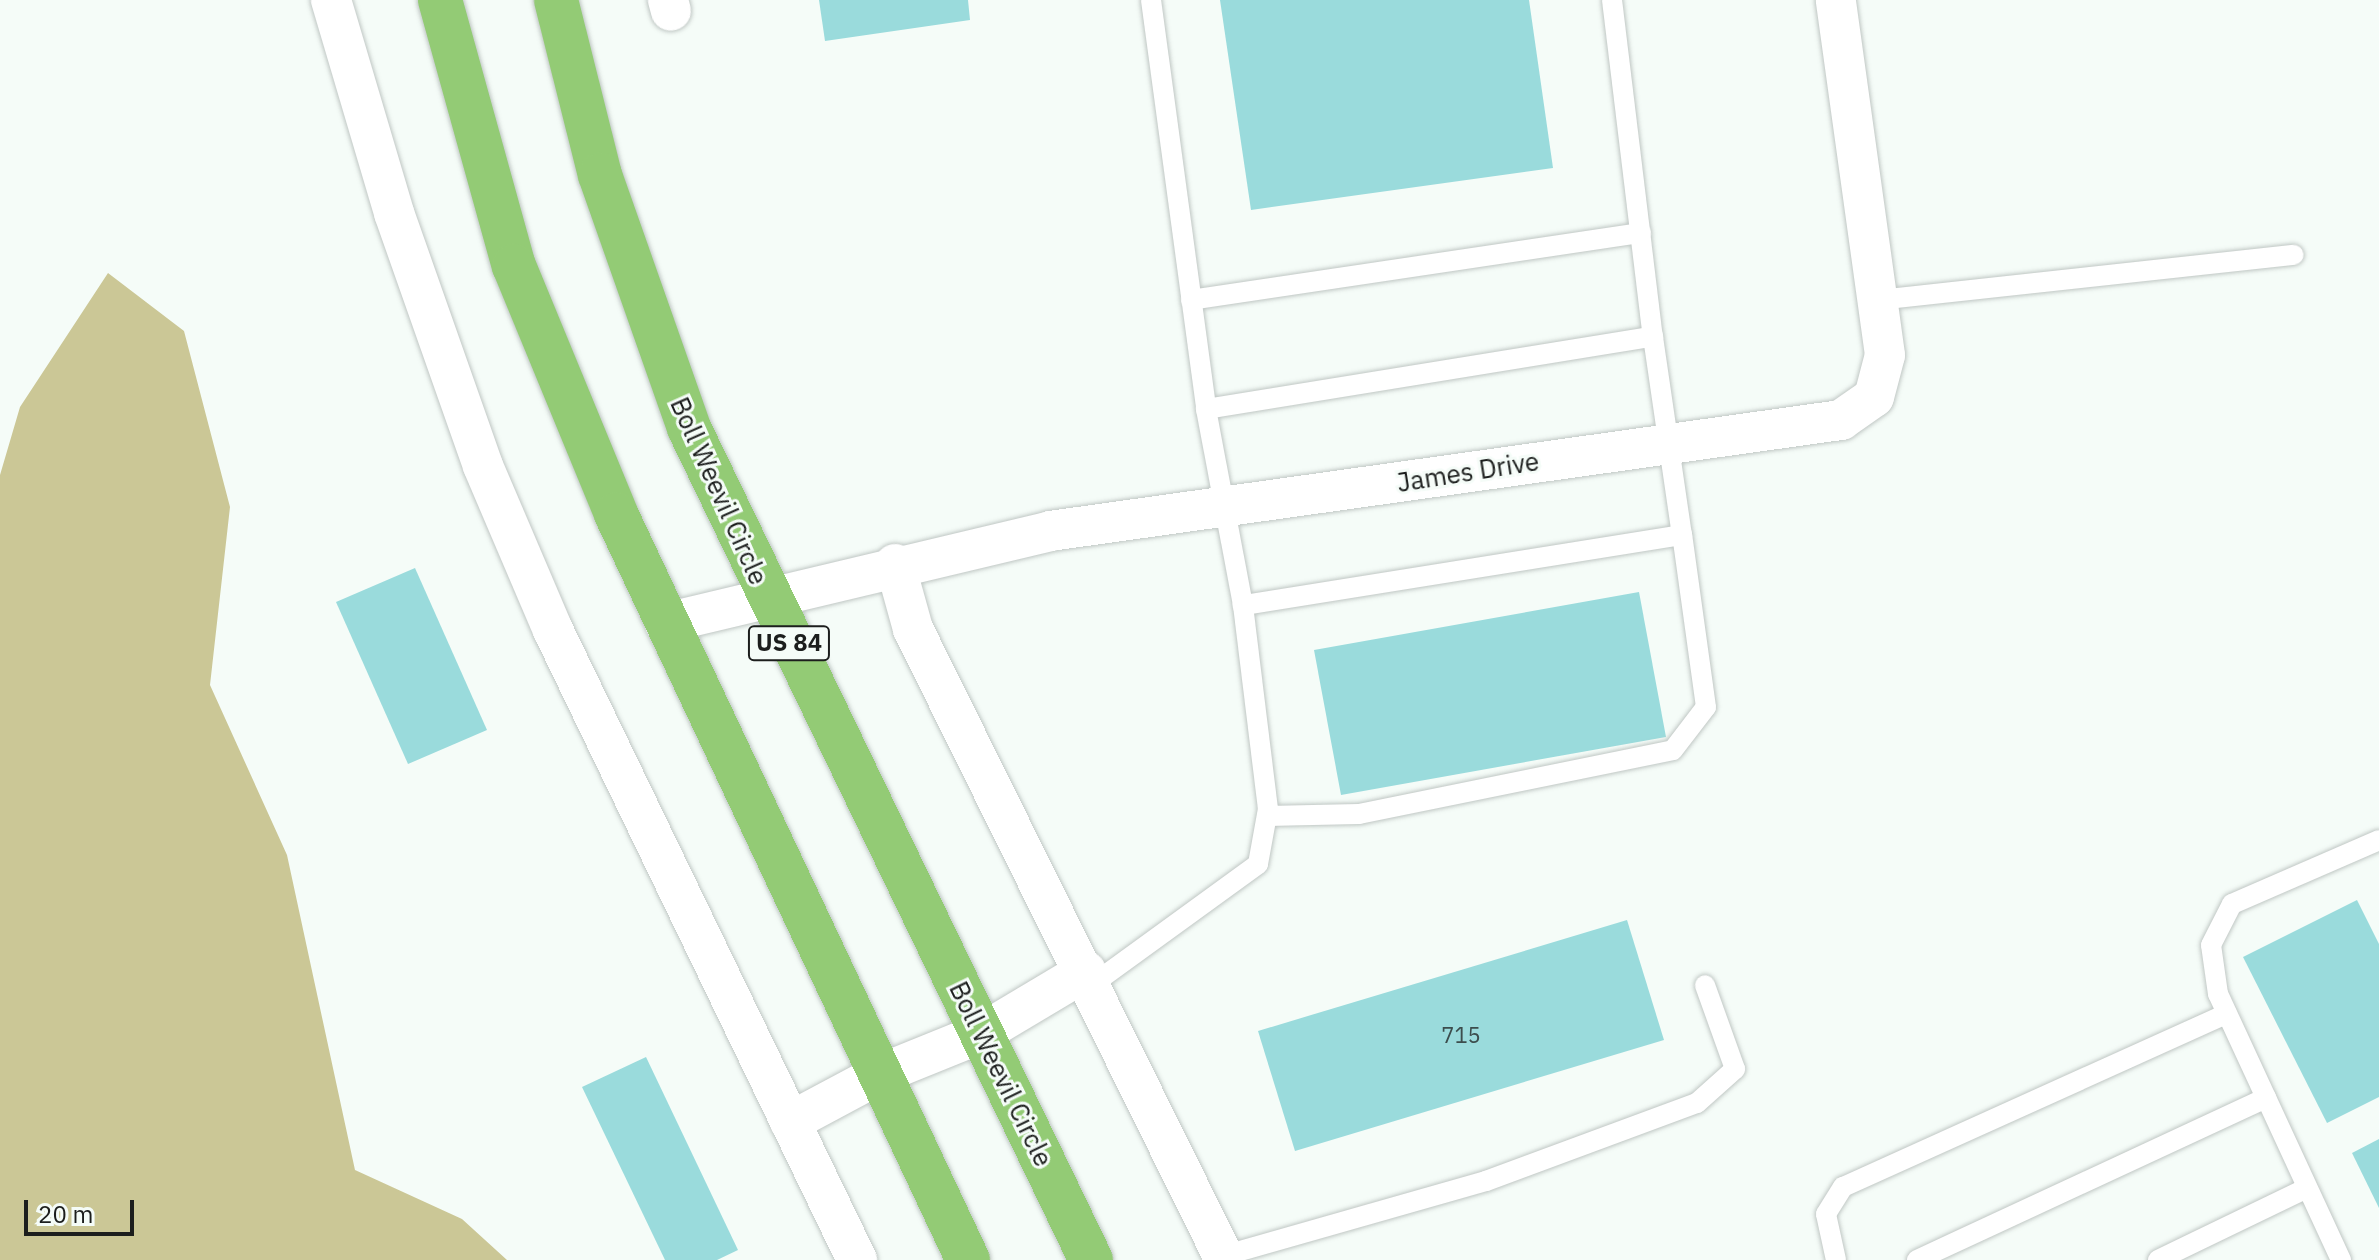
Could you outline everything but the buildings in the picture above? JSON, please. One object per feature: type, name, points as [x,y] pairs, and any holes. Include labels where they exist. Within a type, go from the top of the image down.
[{"type":"highway","points":[[440,0],[514,266],[665,623],[968,1260]]},
{"type":"highway","name":"Boll Weevil Circle","points":[[556,0],[641,304],[766,597],[1091,1260]]},
{"type":"street","points":[[331,0],[394,213],[483,466],[553,630],[857,1260]]},
{"type":"street","name":"James Drive","points":[[665,623],[895,564],[1227,506],[1841,420],[1874,397],[1885,355],[1836,0]]},
{"type":"street","points":[[895,564],[913,629],[1089,978],[1224,1258]]},
{"type":"street","points":[[790,1122],[878,1075],[982,1033],[1089,978]]},
{"type":"lane","points":[[1089,978],[1258,864],[1267,816],[1243,605],[1227,506],[1206,409],[1151,0]]},
{"type":"lane","points":[[1267,816],[1359,814],[1673,750],[1706,707],[1671,443],[1653,337],[1612,0]]},
{"type":"lane","points":[[1191,300],[1641,233]]},
{"type":"lane","points":[[1878,300],[2294,255]]},
{"type":"lane","points":[[1206,409],[1653,337]]},
{"type":"lane","points":[[1243,605],[1682,535]]},
{"type":"lane","points":[[2341,1260],[2227,1014],[2211,945],[2232,904],[2379,840]]},
{"type":"lane","points":[[1224,1258],[1486,1181],[1697,1103],[1735,1069],[1705,985]]},
{"type":"lane","points":[[1836,1260],[1826,1214],[1843,1187],[2227,1014]]},
{"type":"lane","points":[[1917,1260],[2266,1098]]},
{"type":"lane","points":[[2158,1260],[2307,1188]]},
{"type":"shaded area","points":[[108,273],[184,331],[230,507],[210,685],[287,855],[355,1170],[462,1219],[507,1260],[0,1260],[0,475],[20,407]]}]
